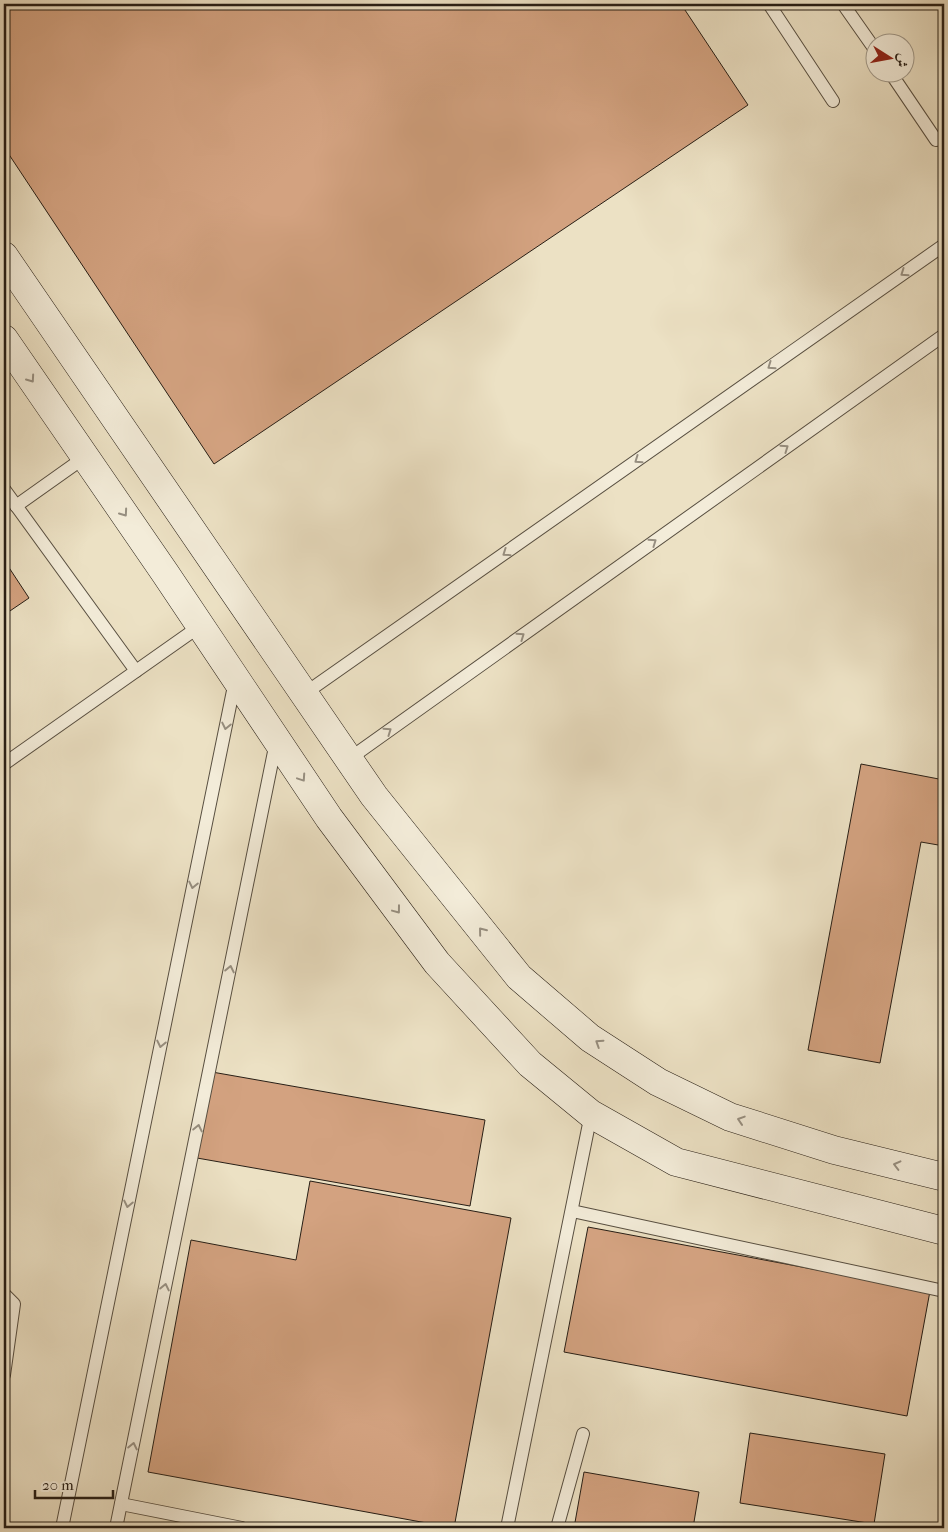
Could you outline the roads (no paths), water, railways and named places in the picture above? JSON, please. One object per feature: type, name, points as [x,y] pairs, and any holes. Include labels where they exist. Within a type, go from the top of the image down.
[{"type":"street","points":[[4,256],[374,796],[520,977],[590,1038],[658,1082],[730,1117],[834,1150],[944,1177]]},
{"type":"street","points":[[4,339],[329,818],[437,963],[530,1064],[591,1114],[676,1162],[944,1231]]},
{"type":"lane","points":[[769,4],[833,101]]},
{"type":"lane","points":[[843,4],[866,37]]},
{"type":"lane","points":[[897,82],[936,140]]},
{"type":"lane","points":[[304,694],[944,245]]},
{"type":"lane","points":[[348,759],[944,335]]},
{"type":"lane","points":[[16,506],[85,457]]},
{"type":"lane","points":[[4,489],[136,671]]},
{"type":"lane","points":[[4,764],[200,626]]},
{"type":"lane","points":[[62,1528],[235,678]]},
{"type":"lane","points":[[116,1528],[277,740]]},
{"type":"lane","points":[[507,1528],[591,1114]]},
{"type":"lane","points":[[572,1211],[944,1291]]},
{"type":"lane","points":[[4,1294],[14,1304],[4,1375]]},
{"type":"lane","points":[[557,1528],[583,1434]]},
{"type":"lane","points":[[121,1504],[242,1528]]}]
